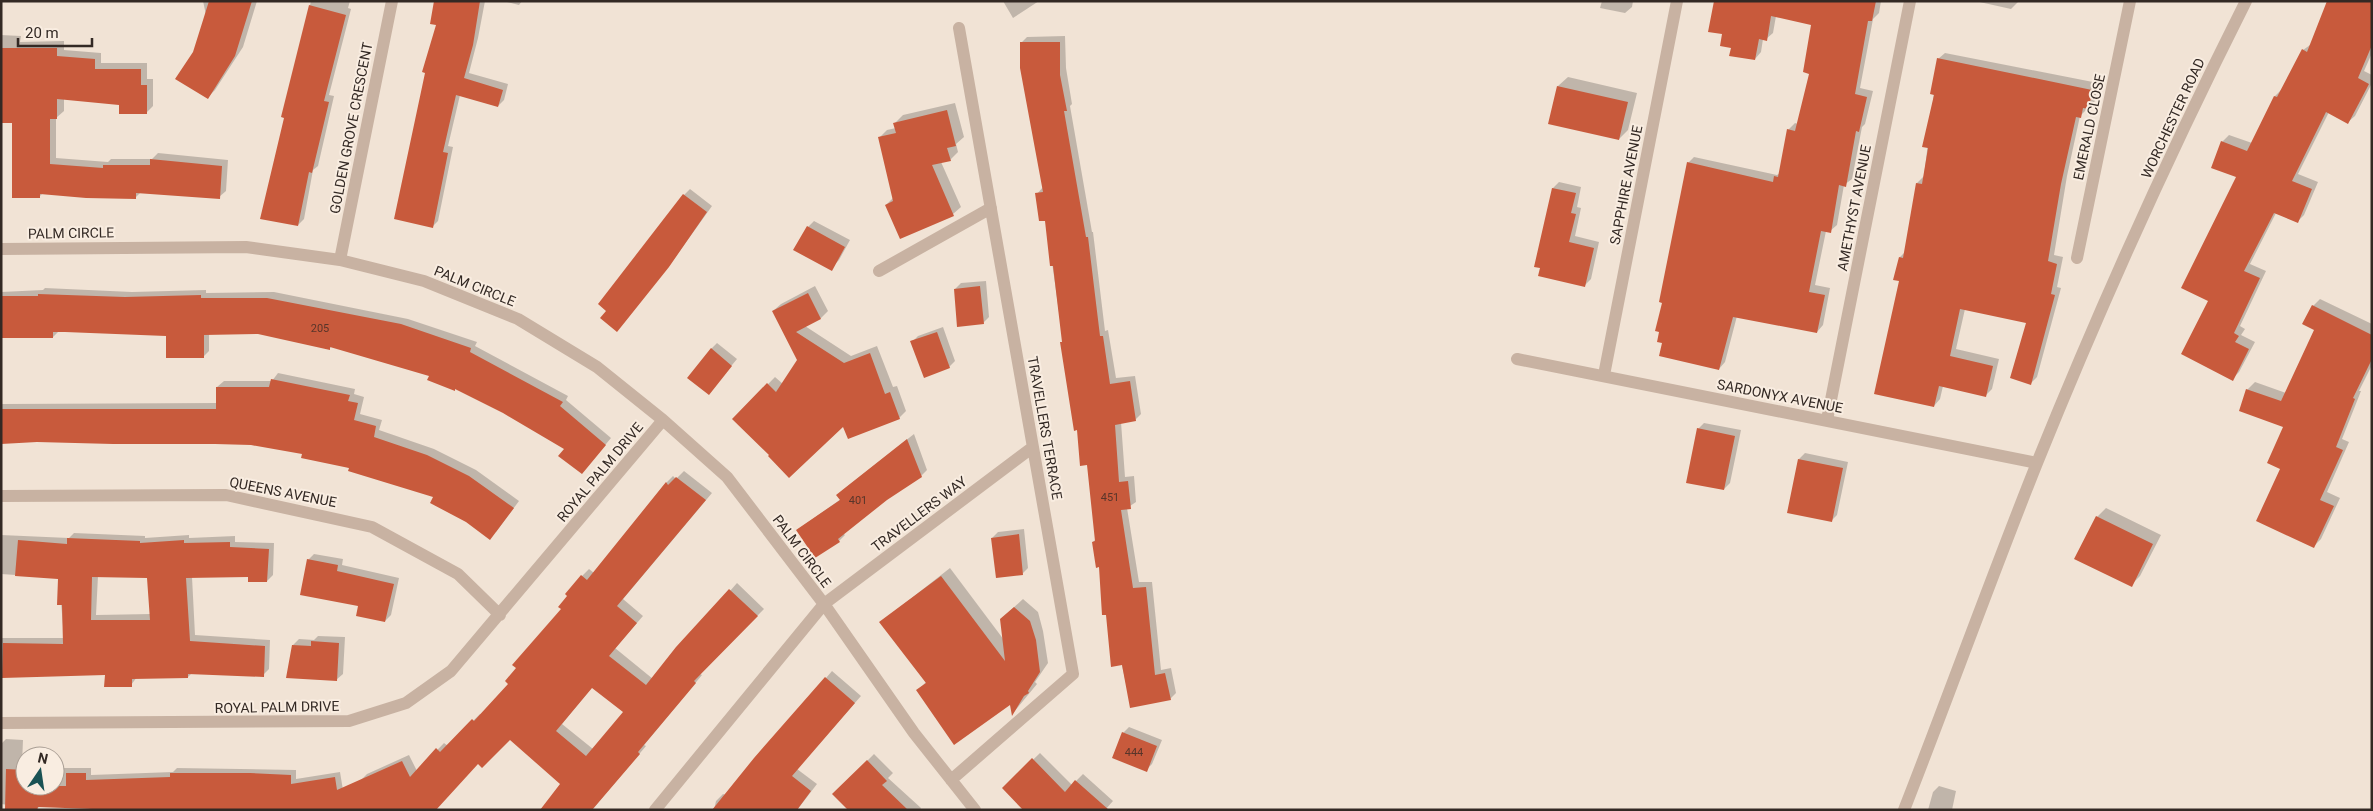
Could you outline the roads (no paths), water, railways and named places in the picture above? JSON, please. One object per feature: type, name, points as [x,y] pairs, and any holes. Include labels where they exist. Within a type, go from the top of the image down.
[{"type":"street","name":"GOLDEN GROVE CRESCENT","points":[[340,260],[392,1]]},
{"type":"street","name":"SAPPHIRE AVENUE","points":[[1604,375],[1677,1]]},
{"type":"street","name":"AMETHYST AVENUE","points":[[1827,420],[1910,1]]},
{"type":"street","name":"EMERALD CLOSE","points":[[2077,258],[2130,1]]},
{"type":"street","name":"WORCHESTER ROAD","points":[[1904,810],[2037,463],[2129,249],[2204,86],[2246,1]]},
{"type":"street","name":"TRAVELLERS TERRACE","points":[[951,780],[1073,674],[959,28]]},
{"type":"street","points":[[879,271],[991,208]]},
{"type":"street","name":"PALM CIRCLE","points":[[1,249],[246,247],[340,260],[424,281],[518,319],[597,367],[663,420],[727,478],[824,604],[914,733],[974,810]]},
{"type":"street","name":"SARDONYX AVENUE","points":[[1517,359],[2037,463]]},
{"type":"street","name":"ROYAL PALM DRIVE","points":[[1,723],[349,721],[406,703],[451,671],[663,420]]},
{"type":"street","name":"TRAVELLERS WAY","points":[[824,604],[1033,447]]},
{"type":"street","name":"QUEENS AVENUE","points":[[1,496],[226,495],[372,527],[458,574],[500,615]]},
{"type":"street","name":"PALM CIRCLE","points":[[655,810],[824,604]]}]
